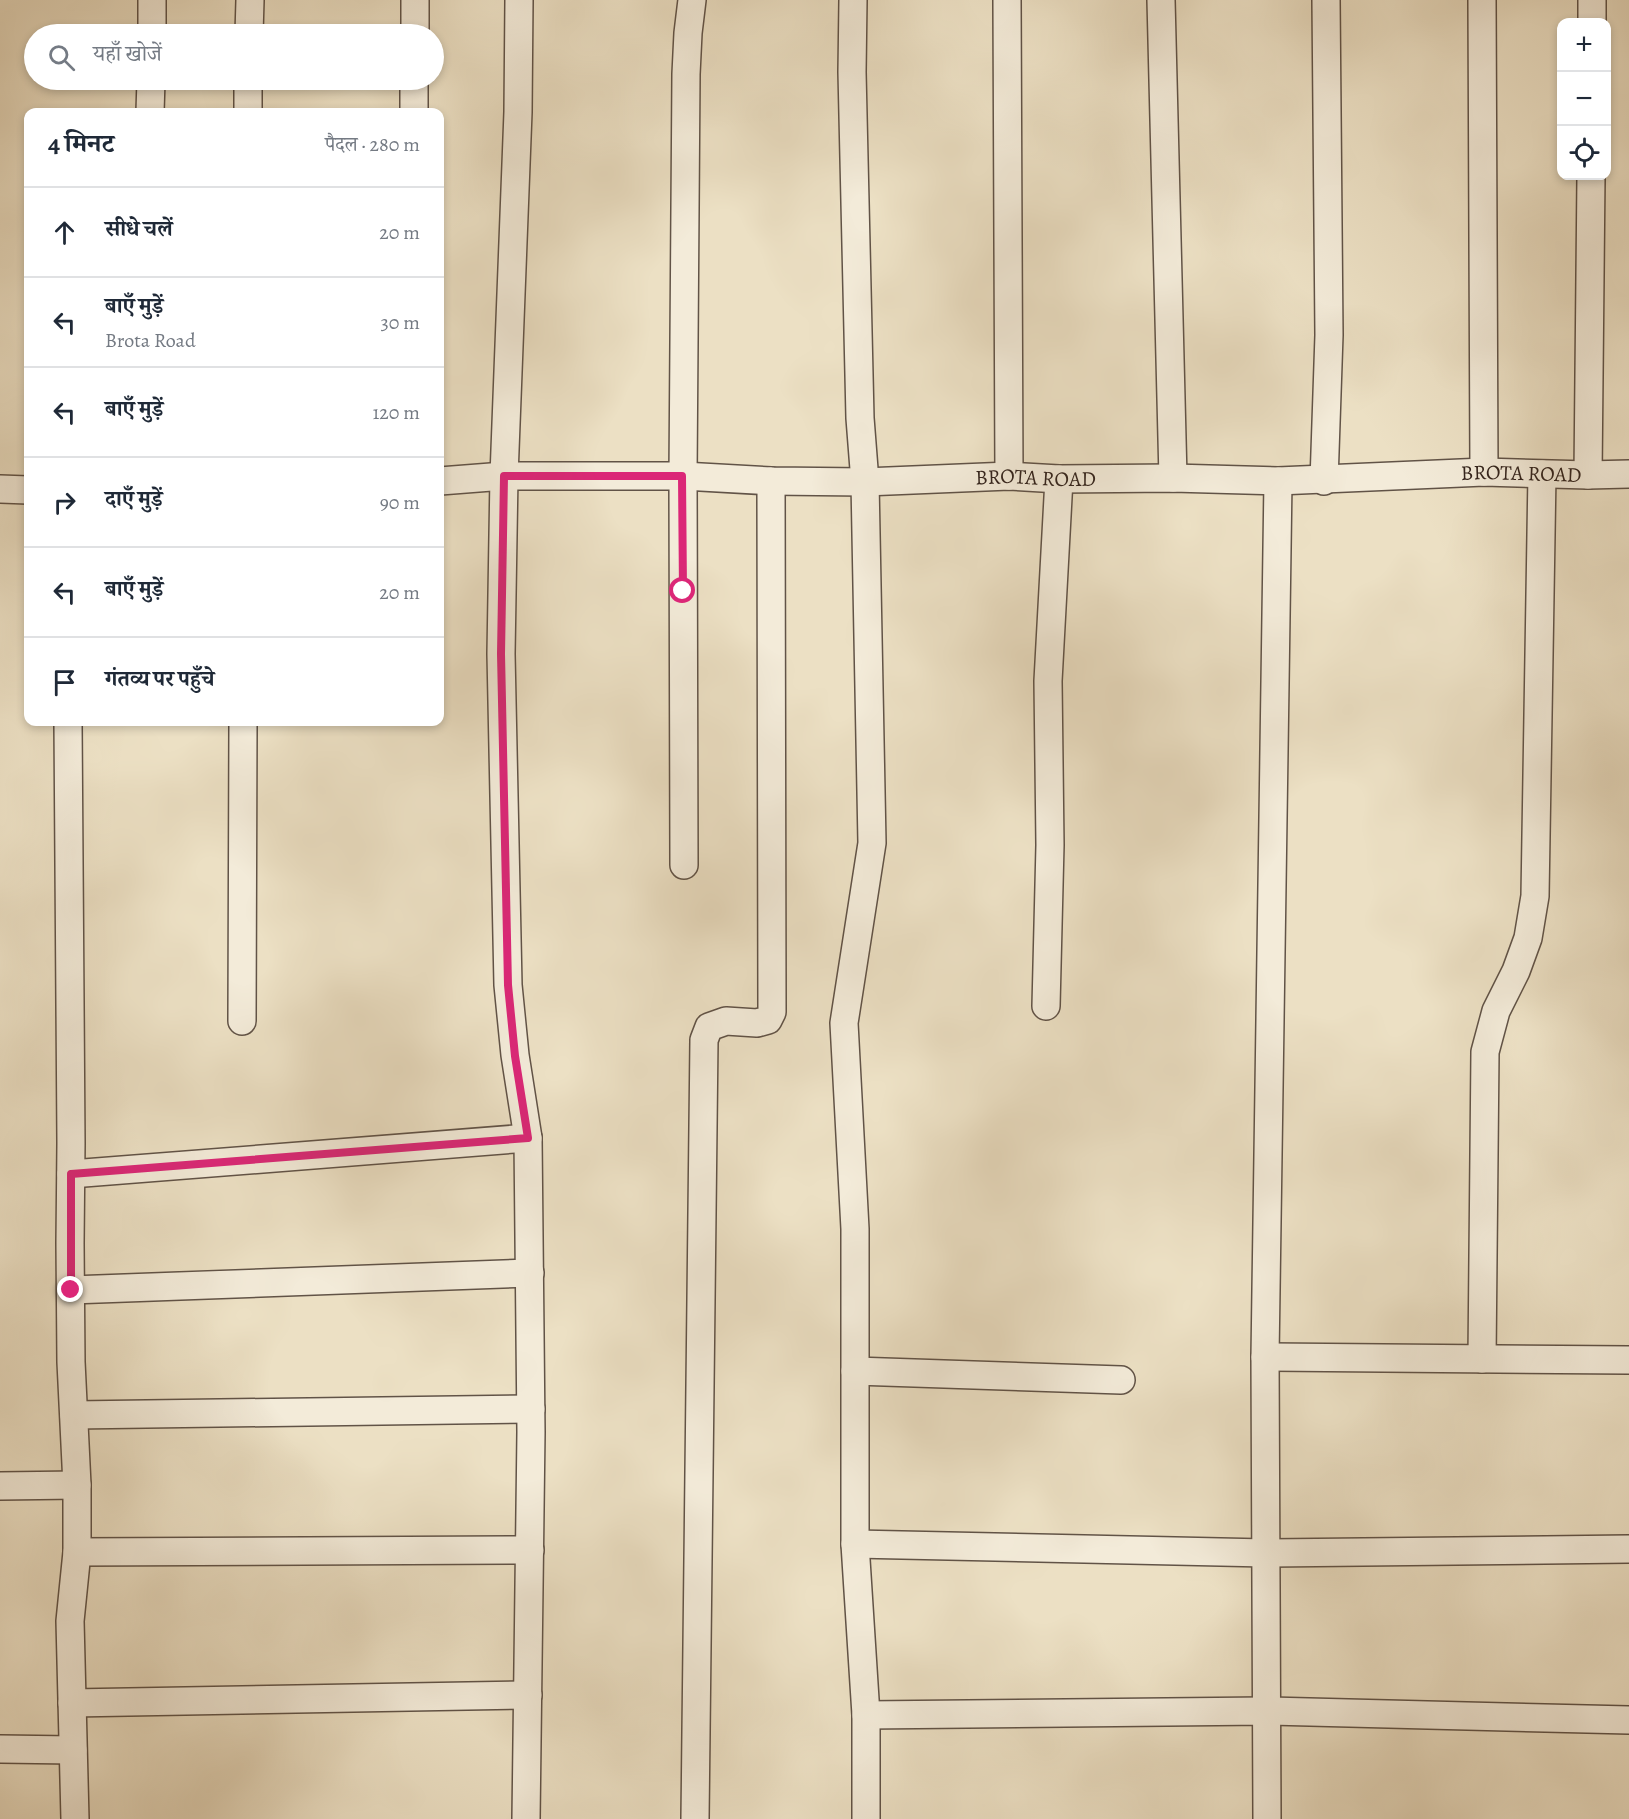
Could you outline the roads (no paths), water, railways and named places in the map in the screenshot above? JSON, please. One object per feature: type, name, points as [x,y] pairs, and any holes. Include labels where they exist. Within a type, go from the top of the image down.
[{"type":"street","points":[[152,0],[152,24]]},
{"type":"street","points":[[249,24],[250,0]]},
{"type":"street","points":[[415,0],[415,24]]},
{"type":"street","points":[[519,0],[518,112],[504,476],[501,654],[508,985],[515,1056],[528,1138],[531,1409],[526,1819]]},
{"type":"street","points":[[684,865],[682,476],[686,74],[692,0]]},
{"type":"street","points":[[854,0],[852,84],[860,418],[866,482],[872,843],[844,1023],[855,1229],[855,1544],[866,1715],[866,1819]]},
{"type":"street","points":[[1007,0],[1009,476]]},
{"type":"street","points":[[1161,0],[1173,478]]},
{"type":"street","points":[[1324,481],[1329,335],[1326,0]]},
{"type":"street","points":[[1482,0],[1484,472]]},
{"type":"street","points":[[1592,0],[1592,18]]},
{"type":"street","points":[[150,108],[151,90]]},
{"type":"street","points":[[248,90],[248,108]]},
{"type":"street","points":[[414,90],[414,108]]},
{"type":"street","points":[[1588,475],[1591,180]]},
{"type":"street","name":"BROTA ROAD","points":[[444,481],[504,476],[682,476],[771,481],[866,482],[1009,476],[1059,479],[1173,478],[1324,481],[1484,472],[1629,474]]},
{"type":"street","points":[[1482,1359],[1485,1052],[1496,1011],[1516,971],[1528,938],[1535,896],[1542,474]]},
{"type":"street","points":[[1046,1006],[1050,845],[1048,681],[1059,479]]},
{"type":"street","points":[[695,1819],[704,1040],[709,1027],[726,1021],[757,1023],[768,1020],[772,1012],[771,481]]},
{"type":"street","points":[[1267,1819],[1265,1357],[1278,481]]},
{"type":"street","points":[[0,489],[24,490]]},
{"type":"street","points":[[68,726],[71,1362],[77,1485],[77,1552],[70,1621],[75,1819]]},
{"type":"street","points":[[242,1021],[243,726]]},
{"type":"street","points":[[71,1174],[528,1138]]},
{"type":"street","points":[[71,1290],[530,1273]]},
{"type":"street","points":[[1265,1357],[1629,1360]]},
{"type":"street","points":[[855,1371],[1120,1380]]},
{"type":"street","points":[[74,1415],[531,1409]]},
{"type":"street","points":[[0,1486],[77,1485]]},
{"type":"street","points":[[855,1544],[1266,1553],[1629,1550]]},
{"type":"street","points":[[77,1552],[530,1550]]},
{"type":"street","points":[[72,1703],[528,1695]]},
{"type":"street","points":[[866,1715],[1266,1711],[1629,1720]]},
{"type":"street","points":[[0,1749],[73,1750]]}]
